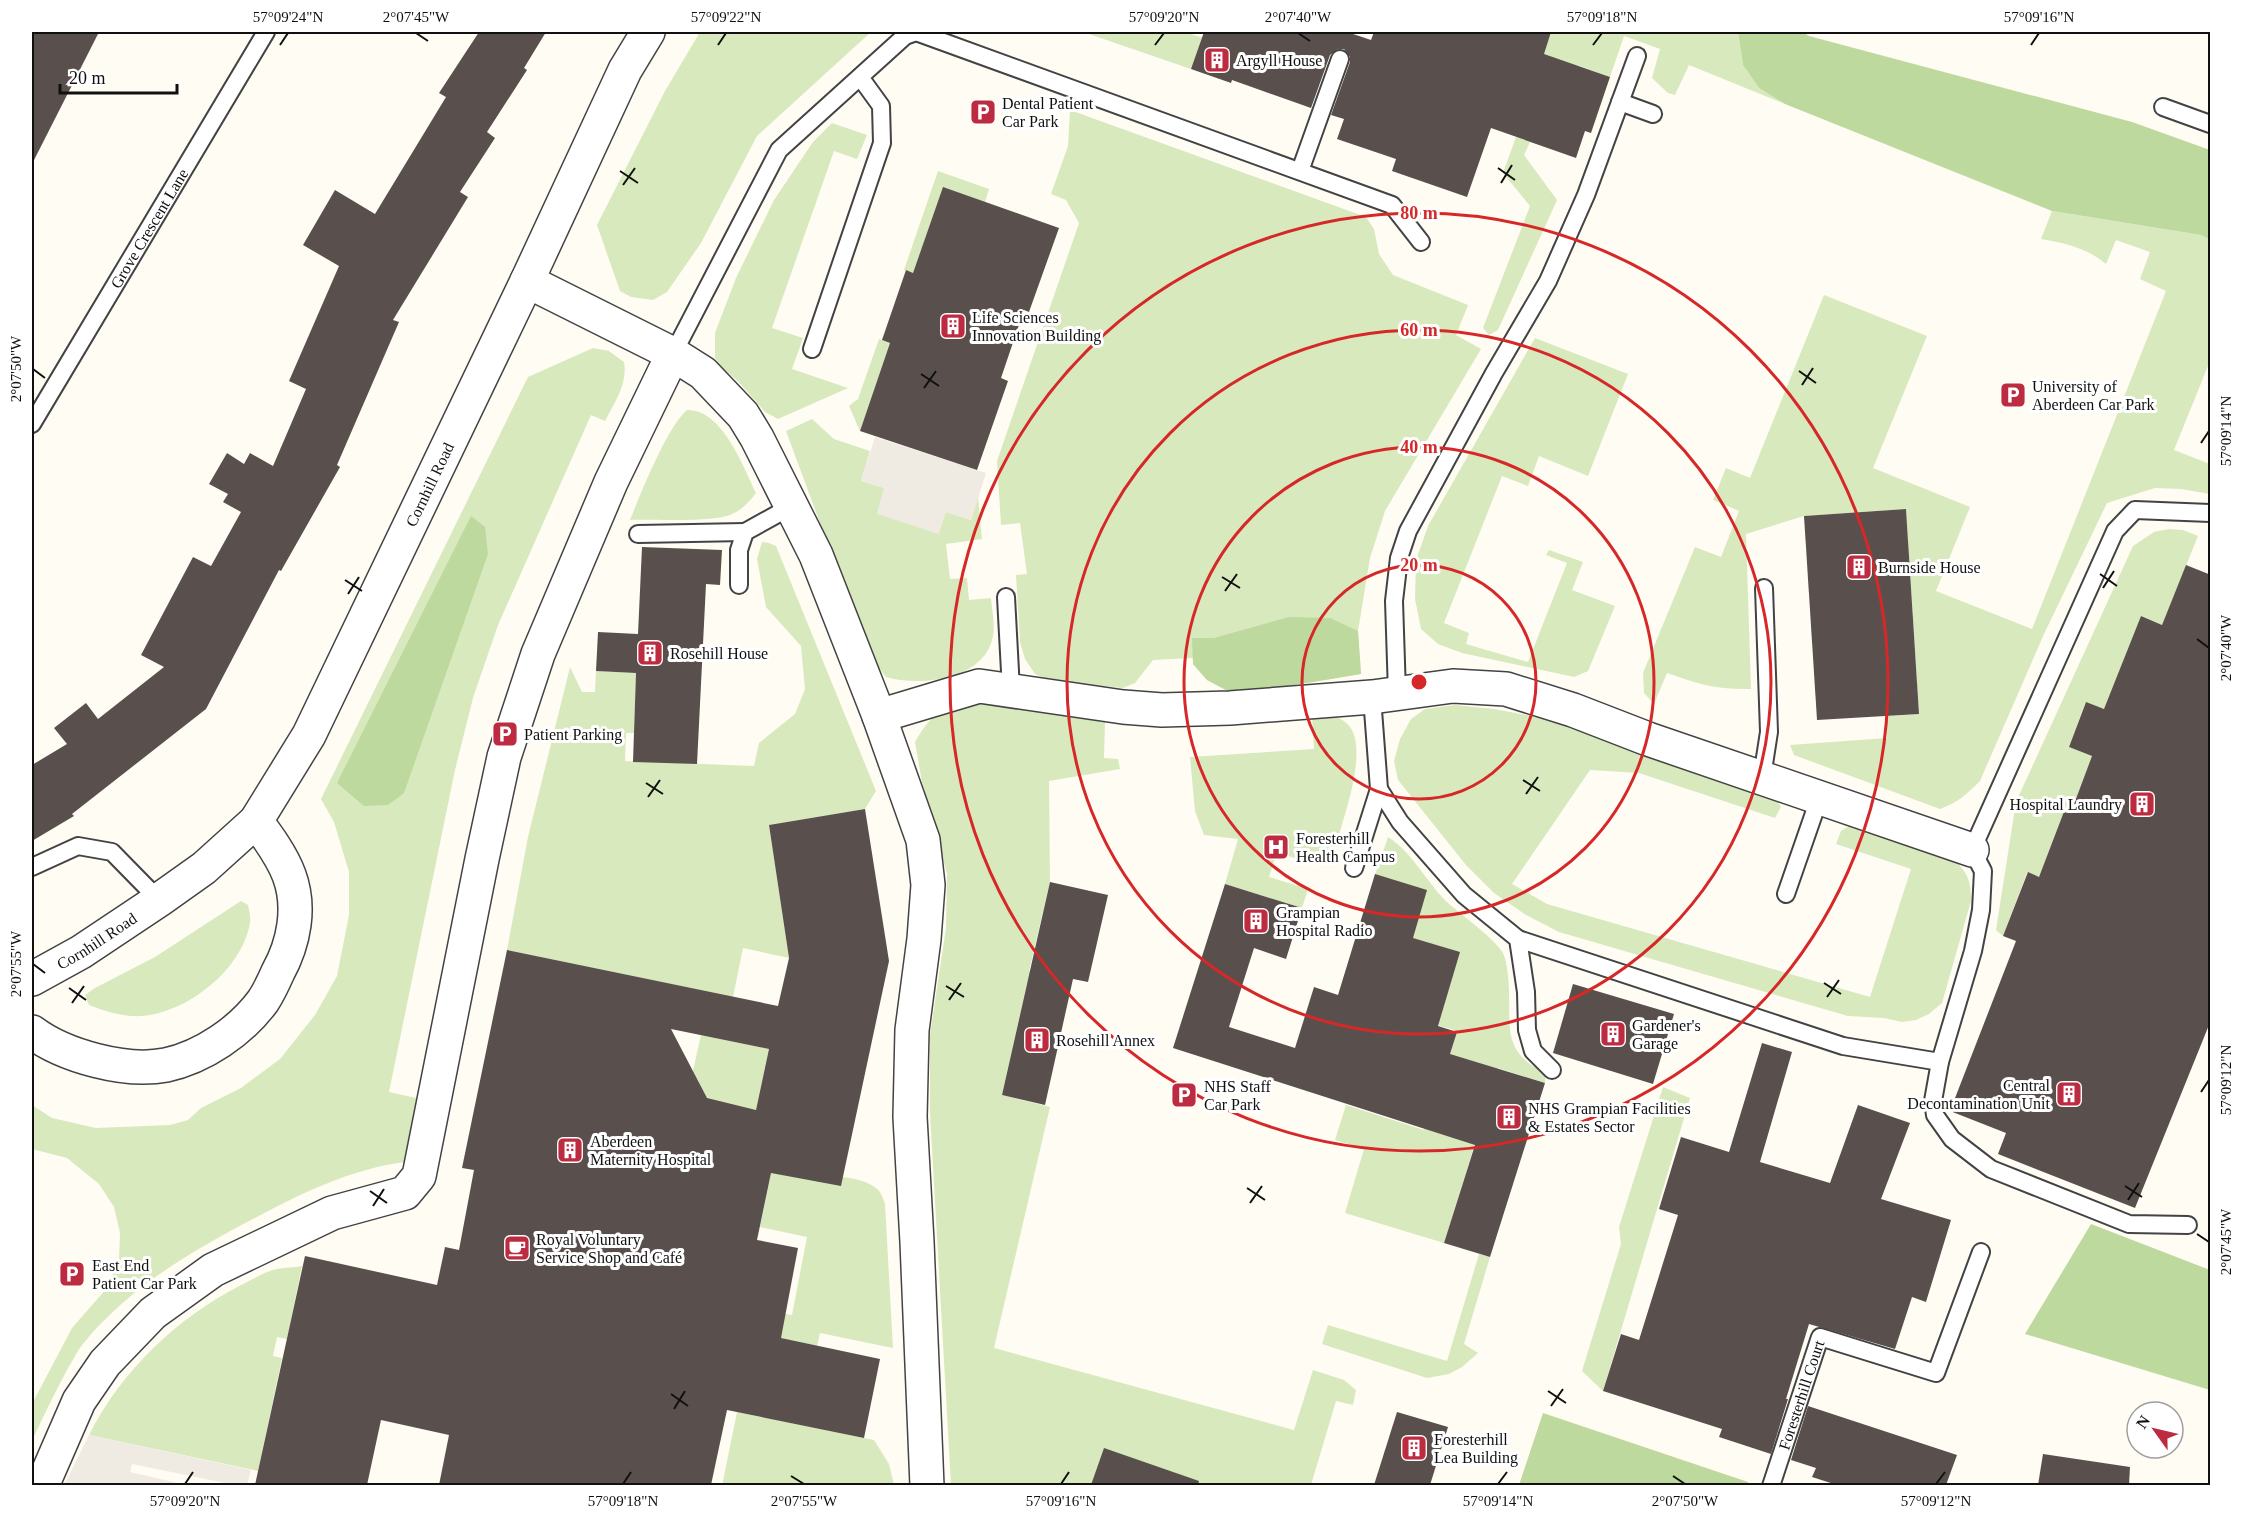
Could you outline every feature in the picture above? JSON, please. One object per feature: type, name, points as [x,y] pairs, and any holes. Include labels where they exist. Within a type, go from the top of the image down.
[{"type":"street","name":"Cornhill Road","points":[[32,979],[81,952],[159,900],[204,868],[256,821],[309,735],[527,281],[625,70],[648,32]]},
{"type":"street","points":[[527,281],[673,354],[703,373],[743,415],[816,555],[879,716],[923,840],[928,885],[924,939],[912,1030],[910,1117],[927,1485]]},
{"type":"street","points":[[42,1485],[79,1401],[105,1363],[153,1313],[213,1270],[332,1212],[405,1193],[419,1176],[504,756],[538,654],[611,482],[673,354]]},
{"type":"street","points":[[879,716],[978,686],[1124,707],[1162,710],[1230,708],[1384,695],[1453,686],[1506,689],[1573,710],[1648,739],[1972,850]]},
{"type":"street","points":[[32,1033],[53,1045],[94,1061],[166,1065],[202,1052],[236,1030],[264,1000],[284,963],[294,933],[294,905],[289,876],[256,821]]},
{"type":"lane","name":"Grove Crescent Lane","points":[[32,424],[266,32]]},
{"type":"lane","points":[[673,354],[779,150],[905,36],[916,32],[1392,205],[1421,242]]},
{"type":"lane","points":[[1354,868],[1378,789],[1384,695],[1399,558],[1408,531],[1494,373],[1548,281],[1586,195],[1636,56]]},
{"type":"lane","points":[[1300,171],[1340,59]]},
{"type":"lane","points":[[812,349],[882,143],[888,110],[860,77]]},
{"type":"lane","points":[[1620,102],[1653,114]]},
{"type":"lane","points":[[2163,107],[2211,124]]},
{"type":"lane","points":[[638,534],[745,532],[792,506]]},
{"type":"lane","points":[[2188,1225],[2129,1224],[1991,1169],[1952,1139],[1935,1115],[1933,1101],[1940,1062],[1973,951],[1981,910],[1983,871],[1972,850],[2115,531],[2135,510],[2211,513]]},
{"type":"lane","points":[[739,585],[739,550],[745,532]]},
{"type":"lane","points":[[1762,777],[1769,732],[1764,588]]},
{"type":"lane","points":[[1006,597],[1011,690]]},
{"type":"lane","points":[[1378,789],[1400,822],[1464,895],[1518,939],[1843,1046],[1940,1062]]},
{"type":"lane","points":[[1786,894],[1819,799]]},
{"type":"lane","points":[[32,867],[78,846],[112,852],[159,900]]},
{"type":"lane","points":[[1518,939],[1526,992],[1527,1030],[1533,1051],[1552,1070]]},
{"type":"lane","name":"Foresterhill Court","points":[[1771,1485],[1820,1337],[1936,1373],[1981,1252]]},
{"type":"green space","points":[[700,32],[871,32],[757,136],[701,243],[667,292],[653,300],[631,297],[620,291],[597,225],[665,91]]},
{"type":"green space","points":[[1083,32],[1185,32],[1230,47],[1191,69]]},
{"type":"green space","points":[[1551,32],[1738,32],[1743,65],[1759,88],[1785,104],[1689,65],[1675,95],[1668,93],[1652,78],[1660,49],[1624,36],[1610,77],[1580,66],[1541,61]]},
{"type":"green space","points":[[1738,32],[1802,32],[1809,36],[2132,122],[2210,150],[2210,240],[2201,235],[2052,211],[1785,104],[1759,88],[1743,65]]},
{"type":"green space","points":[[1070,110],[1366,217],[1374,229],[1379,254],[1393,275],[1468,305],[1456,335],[1481,349],[1385,511],[1370,558],[1358,631],[1361,674],[1307,683],[1226,690],[1207,680],[1193,664],[1193,658],[1153,660],[1135,683],[1123,688],[1051,681],[1035,674],[1025,659],[1020,642],[1016,575],[1027,574],[1020,523],[1001,525],[997,461],[1079,223],[1066,200],[1051,194],[1068,146]]},
{"type":"green space","points":[[832,123],[867,135],[857,159],[834,151],[772,328],[803,338],[792,369],[848,388],[778,419],[765,412],[737,380],[722,368],[715,358],[715,333],[736,278],[774,200],[813,142]]},
{"type":"green space","points":[[1516,137],[1530,142],[1524,155],[1557,200],[1498,330],[1489,335],[1483,328],[1530,206],[1503,173]]},
{"type":"green space","points":[[938,171],[989,189],[985,202],[943,188],[913,273],[904,270]]},
{"type":"green space","points":[[2052,211],[2201,235],[2210,240],[2210,361],[2174,450],[2210,464],[2210,494],[2181,489],[2155,488],[2107,503],[2044,634],[1980,781],[1962,798],[1940,809],[1794,755],[1790,745],[1887,738],[1887,716],[1919,714],[1906,509],[1804,516],[1746,534],[1751,689],[1708,685],[1667,673],[1654,704],[1644,693],[1643,673],[1695,547],[1721,557],[1739,511],[1713,500],[1726,468],[1750,478],[1824,295],[1927,336],[1873,468],[1970,507],[1936,591],[2032,629],[2166,291],[2140,279],[2150,252],[2116,240],[2106,264],[2099,258],[2075,247],[2041,239]]},
{"type":"green space","points":[[1535,338],[1628,374],[1588,476],[1539,456],[1528,486],[1502,476],[1444,623],[1469,633],[1466,644],[1528,662],[1567,563],[1546,555],[1549,550],[1583,562],[1572,590],[1615,606],[1588,671],[1574,677],[1462,653],[1438,644],[1421,629],[1415,599],[1416,560],[1428,526]]},
{"type":"green space","points":[[879,339],[890,343],[860,431],[849,406],[858,399]]},
{"type":"green space","points":[[593,348],[609,351],[624,362],[622,385],[605,421],[591,415],[498,625],[473,698],[455,770],[389,1092],[425,1100],[405,1162],[365,1170],[327,1183],[253,1219],[161,1273],[119,1306],[80,1347],[58,1386],[32,1441],[32,1404],[72,1328],[107,1288],[119,1260],[120,1233],[114,1207],[99,1184],[67,1158],[32,1149],[32,1105],[52,1118],[96,1128],[170,1125],[188,1120],[201,1108],[241,1088],[280,1059],[315,1015],[337,976],[349,915],[349,872],[334,822],[321,799],[528,377]]},
{"type":"green space","points":[[687,410],[699,412],[721,429],[738,455],[756,493],[739,510],[723,517],[698,520],[630,520],[663,445],[679,418]]},
{"type":"green space","points":[[812,419],[834,439],[870,451],[861,481],[885,488],[877,514],[946,512],[971,520],[978,497],[982,539],[946,544],[950,579],[967,578],[969,600],[991,598],[994,625],[992,640],[986,653],[976,664],[948,677],[915,681],[886,677],[875,663],[864,642],[786,431]]},
{"type":"green space","points":[[471,516],[485,527],[488,554],[404,793],[388,805],[364,806],[337,783]]},
{"type":"green space","points":[[2169,529],[2183,530],[2198,536],[2162,625],[2141,616],[2105,709],[2085,703],[2069,747],[2092,756],[2071,811],[2065,810],[2039,877],[2027,873],[2003,936],[1996,930],[2016,802],[2133,546],[2154,532]]},
{"type":"green space","points":[[762,542],[776,546],[876,791],[865,809],[769,825],[789,958],[743,948],[733,997],[507,950],[528,837],[570,667],[582,692],[595,692],[596,671],[636,673],[634,733],[626,733],[625,761],[754,766],[759,743],[795,714],[805,689],[801,646],[766,607],[757,559]]},
{"type":"green space","points":[[1289,617],[1330,618],[1358,631],[1361,674],[1246,693],[1226,690],[1207,680],[1193,664],[1192,638],[1214,638]]},
{"type":"green space","points":[[979,703],[1105,721],[1104,758],[1118,759],[1120,769],[1049,781],[1050,882],[1029,971],[1036,973],[1027,983],[1002,1095],[1050,1107],[994,1348],[1294,1430],[1313,1370],[1344,1380],[1356,1390],[1353,1405],[1336,1401],[1311,1485],[951,1485],[930,1113],[930,1035],[946,928],[947,874],[922,782],[915,742],[928,723],[941,712]]},
{"type":"green space","points":[[1455,705],[1494,709],[1548,719],[1773,794],[1781,807],[1775,818],[1639,773],[1590,770],[1512,884],[1547,904],[1870,997],[1911,869],[1836,844],[1841,831],[1851,825],[1948,855],[1959,865],[1969,880],[1971,901],[1942,1003],[1929,1014],[1916,1020],[1902,1022],[1884,1018],[1848,1016],[1559,932],[1526,915],[1494,893],[1466,865],[1398,780],[1394,761],[1400,739],[1411,719],[1425,709]]},
{"type":"green space","points":[[1327,712],[1343,720],[1350,727],[1355,739],[1356,754],[1352,789],[1333,854],[1321,862],[1314,862],[1277,852],[1269,877],[1308,889],[1302,908],[1225,884],[1238,839],[1204,835],[1195,811],[1190,757],[1314,749],[1312,717]]},
{"type":"green space","points":[[1388,837],[1405,851],[1446,901],[1496,944],[1503,953],[1508,976],[1509,1020],[1514,1044],[1520,1055],[1546,1073],[1545,1083],[1498,1068],[1493,1086],[1445,1071],[1457,1031],[1387,1010],[1450,985],[1459,952],[1412,938],[1375,875]]},
{"type":"green space","points":[[241,901],[248,905],[250,916],[245,940],[225,972],[195,997],[160,1013],[142,1016],[115,1014],[89,1005],[85,995],[95,988],[155,957]]},
{"type":"green space","points":[[701,1035],[769,1049],[756,1110],[686,1100],[700,1086],[698,1080],[692,1075]]},
{"type":"green space","points":[[1663,1087],[1690,1098],[1603,1391],[1582,1371],[1621,1244],[1619,1227]]},
{"type":"green space","points":[[1437,1089],[1487,1105],[1444,1243],[1345,1213],[1364,1149],[1335,1140],[1346,1105],[1424,1130]]},
{"type":"green space","points":[[771,1173],[841,1176],[867,1183],[879,1191],[885,1204],[893,1348],[820,1333],[817,1346],[762,1334],[745,1307],[792,1315],[807,1237],[760,1227]]},
{"type":"green space","points":[[2091,1224],[2210,1270],[2210,1390],[2025,1334]]},
{"type":"green space","points":[[1479,1254],[1490,1257],[1464,1344],[1478,1353],[1462,1367],[1449,1374],[1427,1378],[1322,1344],[1328,1325],[1447,1361]]},
{"type":"green space","points":[[302,1266],[287,1339],[277,1337],[273,1356],[282,1358],[258,1471],[89,1435],[102,1411],[118,1389],[153,1348],[173,1330],[217,1298],[263,1274],[278,1269]]},
{"type":"green space","points":[[737,1412],[874,1440],[889,1464],[894,1485],[722,1486]]},
{"type":"green space","points":[[1543,1413],[1748,1482],[1747,1485],[1519,1485]]},
{"type":"shaded area","points":[[875,437],[986,473],[971,520],[946,512],[939,534],[877,514],[884,488],[861,481]]},
{"type":"shaded area","points":[[89,1435],[251,1470],[247,1485],[235,1485],[132,1464],[130,1472],[182,1484],[64,1485]]},
{"type":"building","points":[[32,32],[99,32],[32,164]]},
{"type":"building","points":[[479,32],[546,32],[524,68],[527,70],[487,132],[495,138],[460,192],[468,197],[393,320],[399,322],[337,465],[340,467],[281,571],[279,570],[206,709],[72,814],[74,816],[32,841],[32,765],[67,744],[54,728],[86,703],[98,719],[164,667],[141,655],[193,557],[211,566],[241,512],[223,502],[228,494],[209,484],[227,453],[244,464],[250,453],[273,466],[306,389],[289,381],[339,266],[303,245],[335,190],[375,214],[446,97],[439,93]]},
{"type":"building","points":[[1204,32],[1347,32],[1371,40],[1374,32],[1551,32],[1544,54],[1610,77],[1591,133],[1585,131],[1576,158],[1491,128],[1467,197],[1392,171],[1396,159],[1337,139],[1344,119],[1331,115],[1350,62],[1350,57],[1344,49],[1338,49],[1330,55],[1311,108],[1232,80],[1231,83],[1191,69]]},
{"type":"building","name":"Life Sciences Innovation Building","points":[[943,187],[1059,228],[1029,312],[1024,310],[1001,378],[1008,381],[977,470],[860,431],[890,343],[882,340],[906,270],[913,273]]},
{"type":"building","name":"Burnside House","points":[[1906,509],[1919,714],[1817,720],[1804,516]]},
{"type":"building","name":"Rosehill House","points":[[642,547],[722,550],[720,585],[706,584],[697,764],[633,762],[636,673],[596,671],[598,632],[638,634]]},
{"type":"building","points":[[2186,565],[2211,575],[2211,1020],[2135,1208],[1998,1154],[2006,1133],[1950,1111],[2016,941],[2003,936],[2028,872],[2039,877],[2065,809],[2071,812],[2092,756],[2069,747],[2086,702],[2104,709],[2141,616],[2162,625]]},
{"type":"building","name":"Aberdeen Maternity Hospital","points":[[865,809],[889,961],[841,1186],[771,1173],[757,1240],[798,1248],[781,1338],[880,1359],[864,1438],[727,1410],[711,1485],[439,1485],[449,1435],[381,1420],[367,1485],[255,1485],[305,1256],[437,1285],[445,1247],[459,1250],[474,1170],[462,1168],[507,950],[778,1006],[789,958],[769,825]],"holes":[[[671,1029],[769,1049],[756,1110],[707,1098]]]},
{"type":"building","points":[[1375,874],[1427,890],[1413,938],[1460,952],[1438,1026],[1457,1032],[1450,1054],[1545,1083],[1490,1257],[1444,1243],[1475,1145],[1173,1048],[1225,884],[1302,908],[1286,959],[1254,948],[1229,1027],[1295,1048],[1314,987],[1338,995]]},
{"type":"building","name":"Rosehill Annex","points":[[1050,882],[1108,895],[1088,982],[1073,979],[1045,1105],[1002,1095]]},
{"type":"building","name":"Gardener's Garage","points":[[1573,984],[1674,1014],[1653,1084],[1553,1053]]},
{"type":"building","points":[[1762,1043],[1792,1052],[1760,1162],[1830,1183],[1858,1105],[1910,1123],[1881,1199],[1951,1220],[1926,1302],[1912,1297],[1895,1349],[1809,1324],[1771,1454],[1719,1437],[1722,1429],[1603,1391],[1621,1334],[1639,1340],[1678,1215],[1659,1209],[1681,1137],[1729,1152]]},
{"type":"building","points":[[1808,1406],[1957,1455],[1946,1485],[1837,1485],[1812,1477],[1816,1468],[1791,1460]]},
{"type":"building","name":"Foresterhill Lea Building","points":[[1397,1412],[1448,1427],[1430,1485],[1374,1485]]},
{"type":"building","points":[[1104,1448],[1199,1481],[1198,1485],[1091,1485]]},
{"type":"building","points":[[2043,1454],[2130,1467],[2129,1485],[2038,1485]]},
{"type":"place","name":"Argyll House","points":[[1217,60]]},
{"type":"place","name":"Dental Patient Car Park","points":[[983,112]]},
{"type":"place","name":"Life Sciences Innovation Building","points":[[953,326]]},
{"type":"place","name":"University of Aberdeen Car Park","points":[[2013,395]]},
{"type":"place","name":"Burnside House","points":[[1859,567]]},
{"type":"place","name":"Rosehill House","points":[[650,653]]},
{"type":"place","name":"Patient Parking","points":[[505,734]]},
{"type":"place","name":"Hospital Laundry","points":[[2142,804]]},
{"type":"place","name":"Foresterhill Health Campus","points":[[1276,847]]},
{"type":"place","name":"Grampian Hospital Radio","points":[[1256,921]]},
{"type":"place","name":"Gardener's Garage","points":[[1613,1034]]},
{"type":"place","name":"Rosehill Annex","points":[[1037,1040]]},
{"type":"place","name":"Central Decontamination Unit","points":[[2069,1094]]},
{"type":"place","name":"NHS Staff Car Park","points":[[1184,1095]]},
{"type":"place","name":"NHS Grampian Facilities & Estates Sector","points":[[1509,1117]]},
{"type":"place","name":"Aberdeen Maternity Hospital","points":[[570,1150]]},
{"type":"place","name":"Royal Voluntary Service Shop and Café","points":[[517,1248]]},
{"type":"place","name":"East End Patient Car Park","points":[[72,1274]]},
{"type":"place","name":"Foresterhill Lea Building","points":[[1414,1448]]}]
